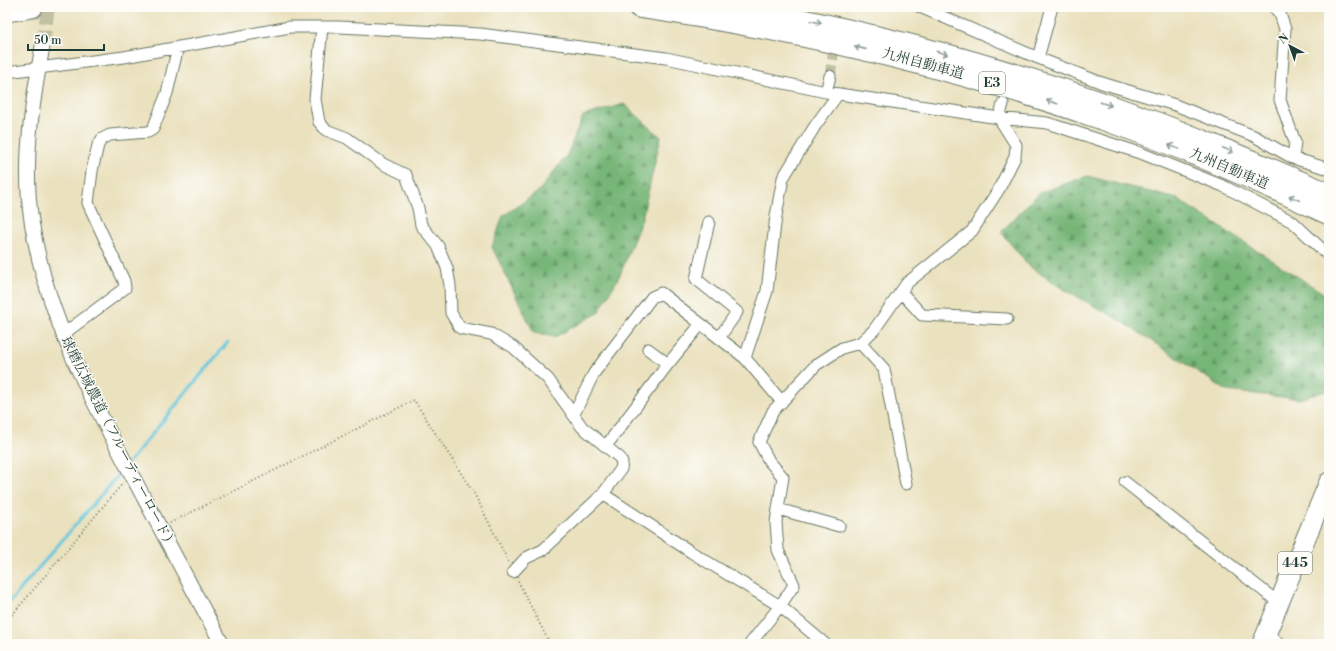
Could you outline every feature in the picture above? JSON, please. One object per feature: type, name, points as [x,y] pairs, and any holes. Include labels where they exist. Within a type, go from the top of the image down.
[{"type":"highway","points":[[7,11],[32,7]]},
{"type":"highway","name":"九州自動車道","points":[[639,7],[774,29],[931,65],[1106,120],[1238,172],[1329,214]]},
{"type":"highway","name":"九州自動車道","points":[[736,7],[849,29],[935,51],[1026,77],[1112,106],[1231,152],[1329,194]]},
{"type":"highway","name":"445","points":[[1269,640],[1279,603],[1329,482]]},
{"type":"street","points":[[920,7],[1019,51],[1102,83],[1175,105],[1254,136],[1293,158],[1329,169]]},
{"type":"street","points":[[1038,58],[1052,7]]},
{"type":"street","points":[[1274,7],[1280,14],[1285,29],[1280,100],[1295,142],[1293,158]]},
{"type":"street","points":[[7,72],[124,57],[290,27],[322,27],[487,35],[666,58],[826,92],[999,118],[1047,122],[1143,154],[1223,186],[1293,222],[1329,256]]},
{"type":"street","points":[[322,27],[315,99],[319,122],[326,130],[347,138],[383,164],[406,175],[418,208],[421,225],[438,246],[447,268],[450,285],[451,313],[460,328],[491,334],[513,347],[548,379],[582,427],[620,458],[622,463],[622,468],[603,494],[543,550],[526,558],[514,572]]},
{"type":"street","name":"球磨広域農道（フルーティーロード）","points":[[42,44],[31,123],[28,168],[32,223],[44,283],[62,335],[80,374],[131,474],[222,644]]},
{"type":"street","points":[[62,335],[125,288],[124,281],[88,203],[92,171],[98,145],[102,139],[110,135],[148,132],[153,129],[168,93],[178,47]]},
{"type":"street","points":[[1016,62],[1019,51]]},
{"type":"street","points":[[826,92],[830,76]]},
{"type":"street","points":[[745,358],[767,292],[776,216],[784,178],[815,126],[838,94]]},
{"type":"street","points":[[750,644],[780,606],[794,585],[778,550],[776,522],[783,477],[769,461],[759,442],[773,411],[816,365],[842,348],[860,343],[874,330],[907,283],[972,231],[999,189],[1015,157],[1016,145],[999,118],[1003,104]]},
{"type":"street","points":[[709,222],[696,279],[737,312],[719,338]]},
{"type":"street","points":[[901,292],[922,315],[1007,319]]},
{"type":"street","points":[[574,414],[594,373],[652,297],[661,293],[745,358],[782,402]]},
{"type":"street","points":[[606,446],[668,364],[701,324]]},
{"type":"street","points":[[860,343],[884,369],[906,484]]},
{"type":"street","points":[[648,349],[668,364]]},
{"type":"street","points":[[1125,482],[1279,603]]},
{"type":"street","points":[[603,494],[691,552],[780,606],[825,644]]},
{"type":"street","points":[[778,509],[839,526]]},
{"type":"path","points":[[161,528],[414,400],[474,495],[550,644]]},
{"type":"path","points":[[7,622],[131,474]]},
{"type":"path","points":[[635,644],[646,644]]},
{"type":"green space","points":[[624,104],[661,137],[642,218],[620,275],[598,313],[555,337],[534,333],[492,247],[503,216],[538,192],[567,155],[583,116]]},
{"type":"green space","points":[[1087,176],[1177,199],[1329,297],[1329,390],[1300,399],[1227,391],[1123,322],[1060,287],[1029,266],[1001,232],[1039,193]]},
{"type":"waterway","points":[[129,462],[228,342]]},
{"type":"waterway","points":[[7,605],[124,468]]},
{"type":"tunnel","points":[[43,44],[48,7]]},
{"type":"tunnel","points":[[830,76],[840,7]]}]
